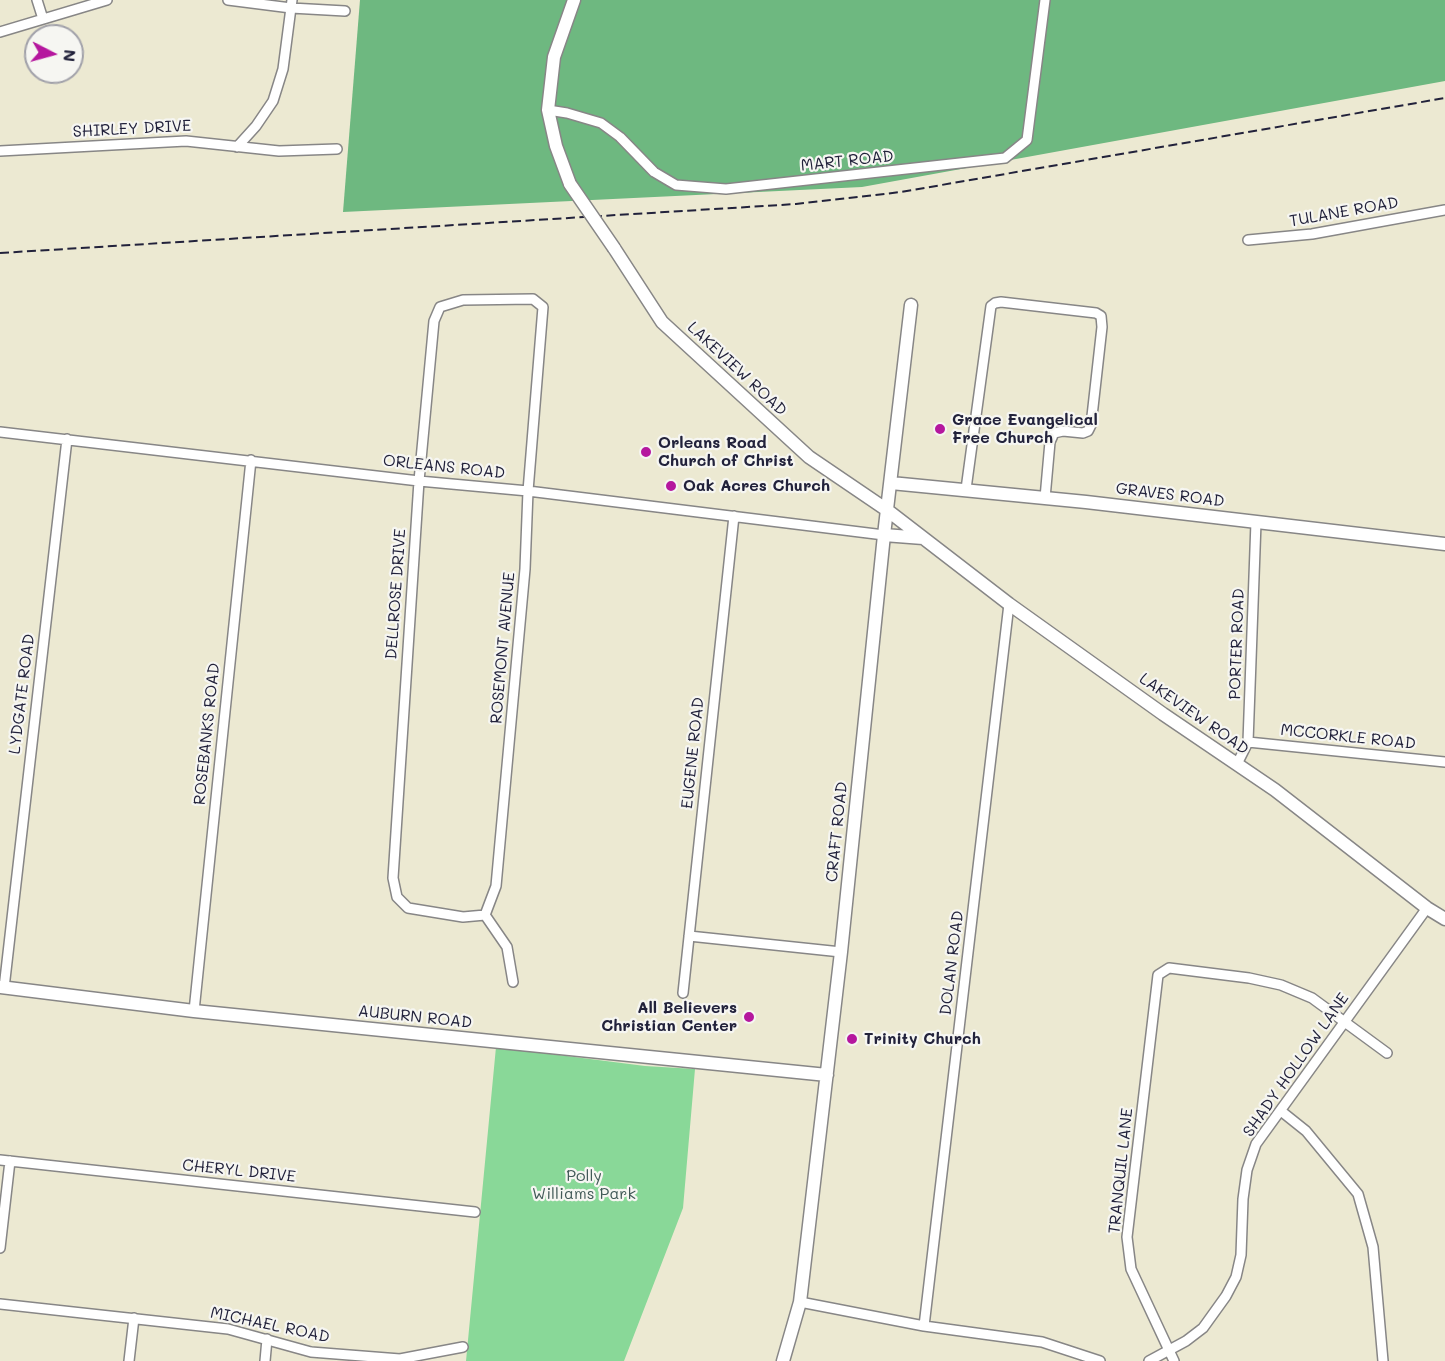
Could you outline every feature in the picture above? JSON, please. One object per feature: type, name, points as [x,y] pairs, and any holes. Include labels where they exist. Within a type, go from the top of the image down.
[{"type":"street","points":[[37,0],[43,20]]},
{"type":"street","points":[[0,32],[107,0]]},
{"type":"street","points":[[228,0],[291,4],[345,11]]},
{"type":"street","name":"LAKEVIEW ROAD","points":[[574,0],[554,57],[548,110],[556,146],[570,184],[662,322],[809,457],[887,510],[1009,604],[1162,714],[1275,790],[1427,908],[1445,919]]},
{"type":"street","name":"MART ROAD","points":[[548,110],[601,123],[620,137],[654,172],[676,185],[726,189],[1005,158],[1027,140],[1045,0]]},
{"type":"street","points":[[237,147],[256,126],[273,101],[283,69],[291,4]]},
{"type":"street","name":"SHIRLEY DRIVE","points":[[0,151],[177,141],[279,152],[337,149]]},
{"type":"street","name":"TULANE ROAD","points":[[1248,240],[1312,234],[1445,210]]},
{"type":"street","name":"DELLROSE DRIVE","points":[[485,915],[463,917],[408,908],[397,897],[393,878],[418,481],[434,321],[440,307],[463,300],[533,299],[543,307]]},
{"type":"street","points":[[966,489],[991,306],[1001,302],[1096,313],[1101,316],[1102,327],[1091,425],[1088,431],[1083,433],[1063,431],[1054,433],[1050,442],[1045,498]]},
{"type":"street","name":"CRAFT ROAD","points":[[783,1361],[800,1302],[841,952],[884,534],[911,305]]},
{"type":"street","name":"ROSEMONT AVENUE","points":[[485,915],[496,886],[525,569],[528,491],[543,307]]},
{"type":"street","name":"ORLEANS ROAD","points":[[0,432],[418,481],[528,491],[884,534]]},
{"type":"street","name":"LYDGATE ROAD","points":[[2,988],[67,439]]},
{"type":"street","name":"ROSEBANKS ROAD","points":[[194,1011],[251,460]]},
{"type":"street","name":"GRAVES ROAD","points":[[891,483],[966,489],[1445,544]]},
{"type":"street","name":"EUGENE ROAD","points":[[683,993],[734,516]]},
{"type":"street","name":"PORTER ROAD","points":[[1237,764],[1248,742],[1256,522]]},
{"type":"street","points":[[884,534],[924,538]]},
{"type":"street","name":"DOLAN ROAD","points":[[924,1326],[1009,604]]},
{"type":"street","name":"MCCORKLE ROAD","points":[[1248,742],[1445,762]]},
{"type":"street","name":"SHADY HOLLOW LANE","points":[[1149,1361],[1203,1328],[1226,1296],[1236,1277],[1241,1256],[1243,1198],[1247,1170],[1256,1144],[1427,908]]},
{"type":"street","points":[[485,915],[507,947],[513,982]]},
{"type":"street","points":[[688,936],[841,952]]},
{"type":"street","name":"TRANQUIL LANE","points":[[1174,1361],[1131,1269],[1127,1237],[1158,975],[1169,968],[1250,978],[1281,985],[1312,998],[1345,1022]]},
{"type":"street","name":"AUBURN ROAD","points":[[2,988],[194,1011],[827,1075]]},
{"type":"street","points":[[1345,1022],[1387,1053]]},
{"type":"street","points":[[1281,1111],[1306,1131],[1358,1194],[1373,1247],[1383,1361]]},
{"type":"street","name":"CHERYL DRIVE","points":[[0,1160],[476,1212]]},
{"type":"street","points":[[0,1248],[10,1161]]},
{"type":"street","points":[[800,1302],[924,1326],[1042,1342],[1100,1361]]},
{"type":"street","name":"MICHAEL ROAD","points":[[0,1304],[228,1329],[311,1352],[400,1360],[463,1347]]},
{"type":"street","points":[[129,1361],[134,1318]]},
{"type":"street","points":[[265,1361],[267,1339]]},
{"type":"green space","points":[[360,0],[1445,0],[1445,81],[862,187],[343,212]]},
{"type":"green space","name":"Polly Williams Park","points":[[496,1047],[645,1066],[695,1069],[683,1208],[624,1361],[466,1361]]},
{"type":"railway","points":[[0,253],[796,204],[901,192],[1445,98]]},
{"type":"place","name":"Grace Evangelical Free Church","points":[[940,429]]},
{"type":"place","name":"Orleans Road Church of Christ","points":[[646,452]]},
{"type":"place","name":"Oak Acres Church","points":[[671,486]]},
{"type":"place","name":"All Believers Christian Center","points":[[749,1017]]},
{"type":"place","name":"Trinity Church","points":[[852,1039]]}]
